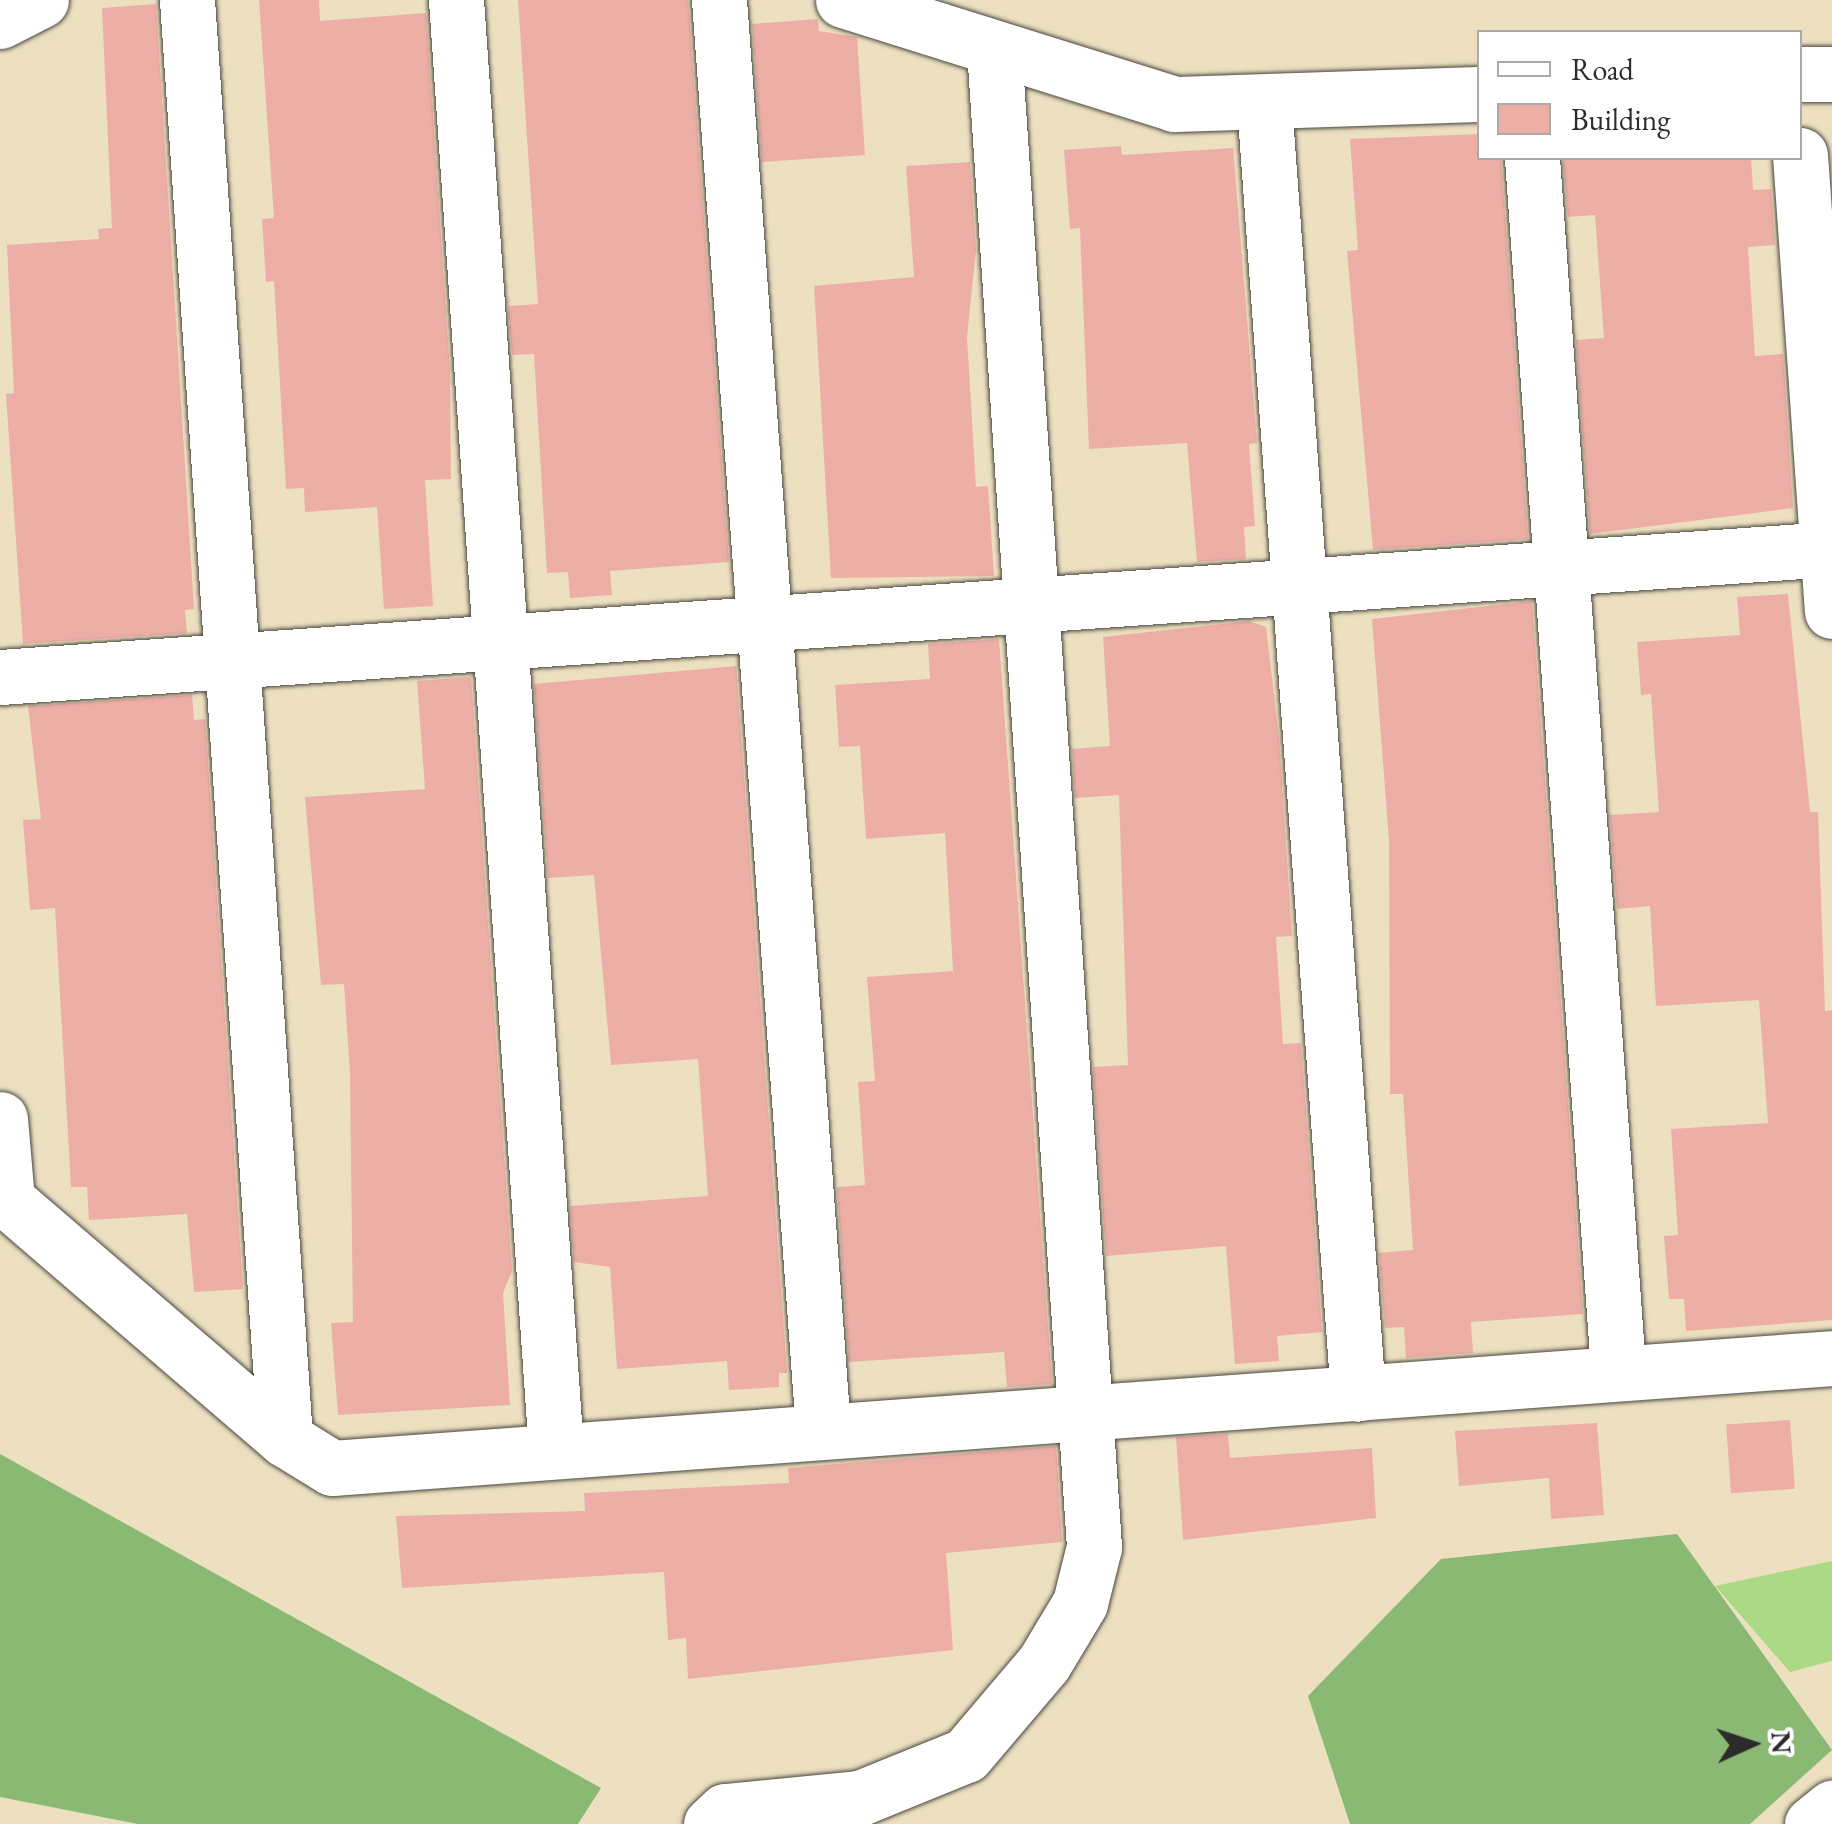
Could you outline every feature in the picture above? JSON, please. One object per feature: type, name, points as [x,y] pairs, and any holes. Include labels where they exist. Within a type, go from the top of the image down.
[{"type":"street","points":[[0,22],[42,0]]},
{"type":"street","points":[[187,0],[286,1439]]},
{"type":"street","points":[[456,0],[556,1451]]},
{"type":"street","points":[[719,0],[823,1431]]},
{"type":"street","points":[[843,0],[1174,104],[1477,94]]},
{"type":"street","points":[[711,1824],[724,1811],[860,1798],[966,1756],[1044,1663],[1080,1603],[1094,1547],[994,49]]},
{"type":"street","points":[[1802,74],[1832,74]]},
{"type":"street","points":[[1264,103],[1358,1394]]},
{"type":"street","points":[[1532,160],[1618,1370]]},
{"type":"street","points":[[1800,160],[1832,611]]},
{"type":"street","points":[[0,678],[1830,549]]},
{"type":"street","points":[[0,1119],[3,1197],[286,1439],[332,1468],[1358,1394],[1618,1370],[1832,1358]]},
{"type":"street","points":[[1812,1824],[1832,1808]]},
{"type":"green space","points":[[0,1454],[601,1788],[578,1824],[138,1824],[0,1797]]},
{"type":"green space","points":[[1677,1534],[1832,1750],[1750,1824],[1350,1824],[1308,1696],[1441,1559]]},
{"type":"green space","points":[[1832,1561],[1832,1661],[1790,1672],[1715,1586]]},
{"type":"building","points":[[259,0],[319,0],[320,21],[426,13],[450,372],[451,479],[425,480],[433,606],[384,609],[377,507],[305,512],[304,488],[286,489],[274,281],[266,282],[262,219],[274,218]]},
{"type":"building","points":[[518,0],[688,0],[729,562],[610,571],[612,595],[570,598],[568,572],[547,573],[534,354],[512,355],[508,306],[538,304]]},
{"type":"building","points":[[156,4],[194,609],[185,610],[187,633],[23,644],[6,394],[14,393],[7,245],[99,239],[98,229],[112,228],[102,8]]},
{"type":"building","points":[[818,19],[819,31],[857,37],[865,155],[762,162],[752,24]]},
{"type":"building","points":[[1477,134],[1477,160],[1501,160],[1528,539],[1373,550],[1347,251],[1358,250],[1350,139]]},
{"type":"building","points":[[1121,146],[1122,155],[1233,148],[1257,443],[1249,444],[1255,526],[1244,527],[1246,559],[1197,562],[1187,443],[1089,449],[1080,228],[1070,229],[1064,150]]},
{"type":"building","points":[[1563,160],[1751,160],[1753,190],[1771,189],[1775,245],[1748,247],[1755,356],[1783,354],[1793,508],[1590,534],[1576,340],[1604,338],[1595,215],[1568,217]]},
{"type":"building","points":[[970,162],[976,250],[967,337],[976,487],[988,486],[994,576],[831,578],[814,286],[914,277],[906,166]]},
{"type":"building","points":[[1788,594],[1810,812],[1818,812],[1825,1011],[1832,1010],[1832,1320],[1686,1331],[1684,1299],[1669,1299],[1664,1236],[1678,1235],[1671,1129],[1768,1123],[1759,1000],[1656,1006],[1650,906],[1617,909],[1610,815],[1659,812],[1651,694],[1641,695],[1637,642],[1740,635],[1737,597]]},
{"type":"building","points":[[1532,601],[1583,1314],[1471,1322],[1473,1353],[1406,1358],[1404,1327],[1385,1328],[1379,1253],[1413,1250],[1403,1094],[1390,1094],[1389,841],[1372,619]]},
{"type":"building","points":[[1249,621],[1266,627],[1279,738],[1292,936],[1276,937],[1283,1044],[1301,1043],[1322,1332],[1277,1336],[1279,1361],[1235,1364],[1226,1246],[1106,1256],[1093,1067],[1128,1065],[1119,795],[1075,798],[1072,749],[1110,746],[1103,637]]},
{"type":"building","points":[[999,639],[1052,1384],[1007,1387],[1004,1352],[849,1362],[837,1187],[865,1185],[858,1082],[875,1081],[867,977],[953,971],[945,833],[866,839],[860,746],[839,747],[835,685],[930,679],[928,644]]},
{"type":"building","points":[[736,666],[787,1373],[779,1373],[779,1387],[729,1390],[727,1361],[617,1369],[610,1267],[574,1262],[570,1206],[708,1196],[698,1059],[611,1065],[594,875],[548,878],[534,684]]},
{"type":"building","points":[[471,677],[512,1271],[503,1293],[510,1405],[338,1415],[331,1323],[353,1322],[350,1073],[344,984],[321,985],[305,797],[425,789],[417,681]]},
{"type":"building","points":[[192,695],[194,720],[205,719],[243,1289],[194,1292],[187,1214],[89,1220],[87,1187],[71,1187],[55,908],[30,910],[23,820],[41,819],[28,706]]},
{"type":"building","points":[[1790,1420],[1795,1489],[1731,1493],[1726,1424]]},
{"type":"building","points":[[1597,1423],[1604,1515],[1551,1519],[1549,1478],[1459,1486],[1455,1431]]},
{"type":"building","points":[[1228,1434],[1230,1458],[1372,1448],[1376,1518],[1183,1540],[1176,1437]]},
{"type":"building","points":[[1056,1446],[1062,1542],[946,1553],[953,1650],[688,1679],[686,1638],[668,1640],[664,1572],[402,1588],[396,1516],[585,1511],[584,1493],[789,1483],[788,1468]]}]
